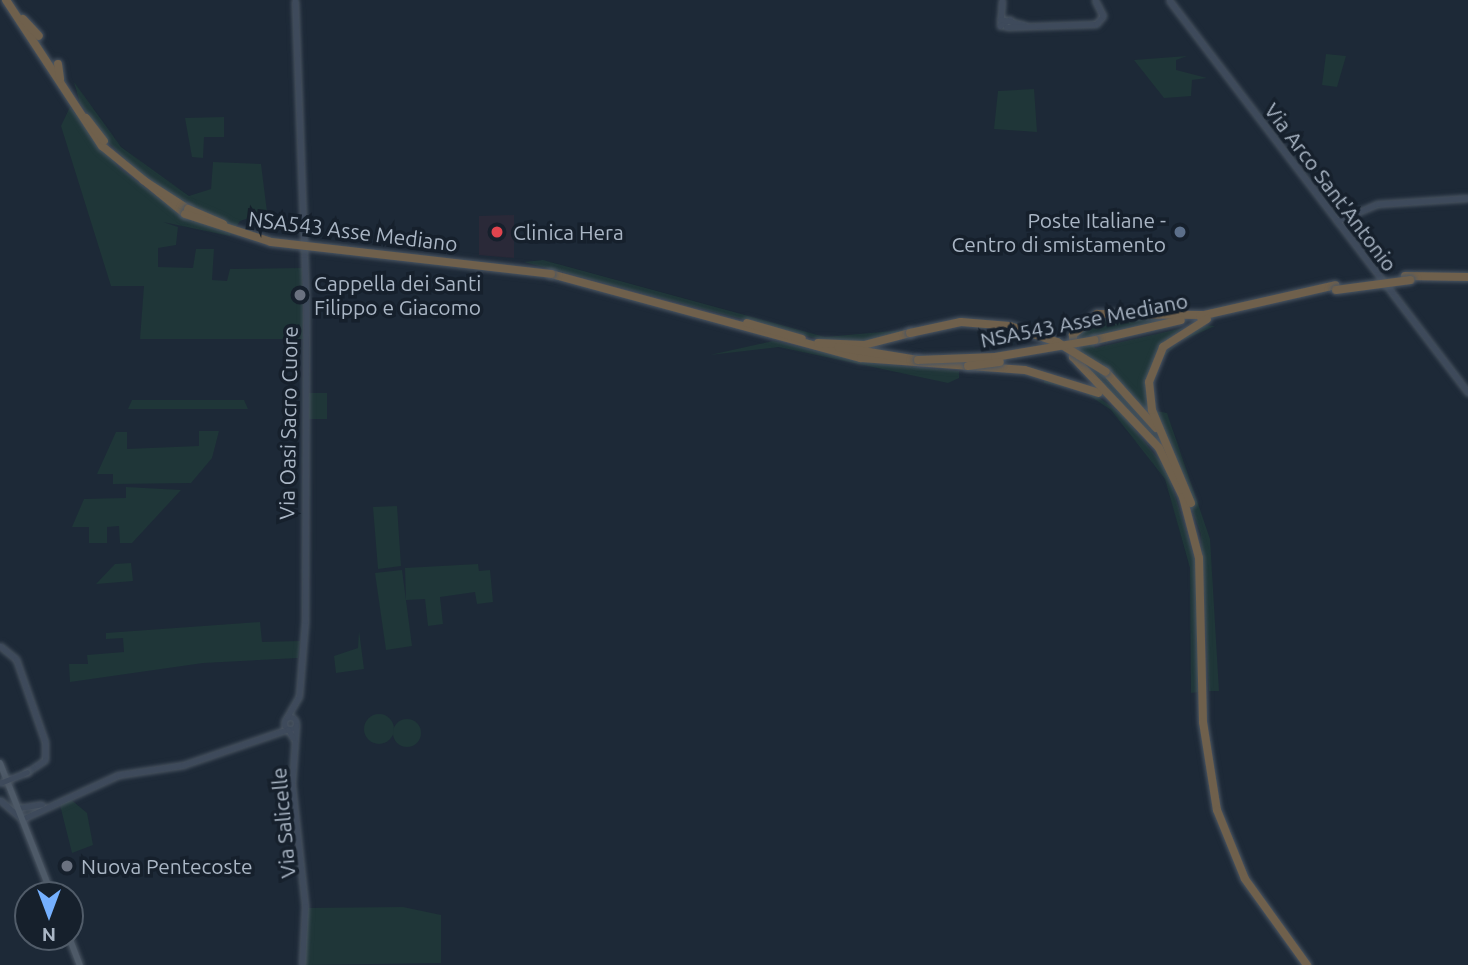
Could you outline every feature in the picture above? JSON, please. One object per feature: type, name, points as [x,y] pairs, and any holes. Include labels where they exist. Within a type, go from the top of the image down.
[{"type":"highway","points":[[8,0],[38,36]]},
{"type":"highway","points":[[8,0],[102,146],[186,211],[269,237],[551,272]]},
{"type":"highway","points":[[23,19],[61,79],[116,155],[186,211]]},
{"type":"highway","points":[[58,64],[61,79]]},
{"type":"highway","name":"NSA543 Asse Mediano","points":[[551,272],[769,335],[918,362],[968,366],[1095,342],[1336,288],[1407,278],[1467,278]]},
{"type":"highway","name":"NSA543 Asse Mediano","points":[[551,272],[818,343],[918,362],[995,357],[1095,342]]},
{"type":"highway","points":[[1205,317],[1088,317],[1073,335],[1073,357],[1105,395],[1159,448],[1184,497],[1200,567],[1203,722],[1217,810],[1245,879],[1307,965]]},
{"type":"highway","points":[[1155,422],[1149,382],[1163,347],[1205,317]]},
{"type":"highway","points":[[818,343],[864,345],[980,322],[1044,336],[1106,372],[1155,422],[1167,441],[1204,558],[1208,714],[1224,818],[1258,893],[1314,965]]},
{"type":"highway","points":[[968,366],[1048,374],[1105,395]]},
{"type":"main road","points":[[0,764],[46,881]]},
{"type":"street","name":"Via Oasi Sacro Cuore","points":[[260,735],[286,718],[299,696],[305,630],[306,302],[295,0]]},
{"type":"street","points":[[1003,0],[1010,18],[1006,27]]},
{"type":"street","points":[[1003,0],[1000,19],[1006,27]]},
{"type":"street","points":[[1006,27],[1100,23],[1095,0]]},
{"type":"street","name":"Via Arco Sant'Antonio","points":[[1169,0],[1468,393]]},
{"type":"street","points":[[1000,19],[1010,18],[1031,26]]},
{"type":"street","points":[[1337,221],[1377,204],[1468,198]]},
{"type":"street","points":[[1330,212],[1349,215]]},
{"type":"street","points":[[1345,232],[1349,215]]},
{"type":"street","points":[[0,646],[16,659],[45,742],[45,760],[27,772],[0,783]]},
{"type":"street","points":[[293,738],[299,696]]},
{"type":"street","points":[[286,718],[296,722]]},
{"type":"street","points":[[286,718],[293,738]]},
{"type":"street","name":"Via Oasi Sacro Cuore","points":[[22,819],[46,804],[118,775],[183,765],[260,735],[288,729],[296,722]]},
{"type":"street","name":"Via Salicelle","points":[[293,738],[305,906],[302,965]]},
{"type":"street","points":[[0,800],[22,819]]},
{"type":"street","name":"Via Oasi Sacro Cuore","points":[[18,808],[46,804]]},
{"type":"shaded area","name":"Clinica Hera","points":[[514,215],[514,258],[479,255],[479,216]]},
{"type":"green space","points":[[1326,54],[1346,56],[1337,87],[1322,85]]},
{"type":"green space","points":[[1187,56],[1176,60],[1176,70],[1207,78],[1192,80],[1191,96],[1164,98],[1134,60]]},
{"type":"green space","points":[[74,82],[121,147],[189,196],[211,189],[213,162],[261,164],[267,212],[240,221],[230,236],[163,222],[178,227],[176,245],[158,248],[158,267],[193,268],[196,249],[214,249],[212,280],[227,281],[230,269],[302,268],[303,339],[140,339],[144,286],[111,286],[61,126],[70,107],[119,168],[184,217],[108,142],[80,103]]},
{"type":"green space","points":[[1034,89],[1037,132],[994,129],[998,91]]},
{"type":"green space","points":[[224,117],[224,137],[204,137],[203,158],[192,157],[185,118]]},
{"type":"green space","points":[[543,260],[825,337],[916,329],[875,342],[826,341],[524,262]]},
{"type":"green space","points":[[1112,316],[1169,320],[1091,338],[1095,348],[1183,328],[1158,349],[1158,359],[1201,325],[1215,326],[1181,341],[1162,358],[1152,381],[1156,411],[1167,413],[1210,539],[1219,691],[1209,691],[1201,534],[1157,414],[1152,425],[1167,457],[1074,353],[1077,333],[1092,319]]},
{"type":"green space","points":[[773,341],[872,363],[959,371],[959,378],[948,383],[779,347],[710,355]]},
{"type":"green space","points":[[1044,375],[1074,384],[1122,414],[1167,470],[1196,564],[1199,692],[1191,693],[1190,568],[1165,479],[1111,410],[1081,390],[1044,383]]},
{"type":"green space","points":[[308,393],[327,393],[327,419],[308,419]]},
{"type":"green space","points":[[132,400],[244,400],[248,409],[128,409]]},
{"type":"green space","points":[[199,431],[219,431],[212,458],[191,483],[113,484],[113,474],[97,474],[116,432],[127,432],[127,449],[199,446]]},
{"type":"green space","points":[[126,487],[181,490],[132,543],[120,543],[119,526],[107,527],[107,543],[89,543],[89,527],[72,527],[84,499],[126,498]]},
{"type":"green space","points":[[397,506],[401,566],[378,569],[373,507]]},
{"type":"green space","points":[[131,563],[133,581],[96,584],[115,564]]},
{"type":"green space","points":[[478,564],[479,571],[490,570],[493,602],[477,604],[475,592],[440,597],[443,624],[428,626],[425,599],[406,600],[405,568]]},
{"type":"green space","points":[[402,570],[412,646],[386,650],[375,573]]},
{"type":"green space","points":[[260,622],[262,642],[300,641],[298,658],[203,663],[70,682],[69,664],[88,664],[87,655],[124,652],[123,638],[106,639],[106,633]]},
{"type":"green space","points":[[359,631],[364,669],[336,673],[334,656],[358,648]]},
{"type":"green space","points":[[379,714],[385,715],[393,723],[393,735],[385,743],[379,744],[373,743],[365,735],[364,729],[365,723],[373,715]]},
{"type":"green space","points":[[407,719],[417,723],[421,733],[417,743],[407,747],[397,743],[393,733],[397,723]]},
{"type":"green space","points":[[69,798],[87,813],[93,845],[72,853],[59,801]]},
{"type":"green space","points":[[403,907],[441,915],[441,963],[304,965],[306,908]]},
{"type":"place","name":"Clinica Hera","points":[[497,232]]},
{"type":"place","name":"Poste Italiane - Centro di smistamento","points":[[1180,232]]},
{"type":"place","name":"Cappella dei Santi Filippo e Giacomo","points":[[300,295]]},
{"type":"place","name":"Nuova Pentecoste","points":[[67,866]]}]
